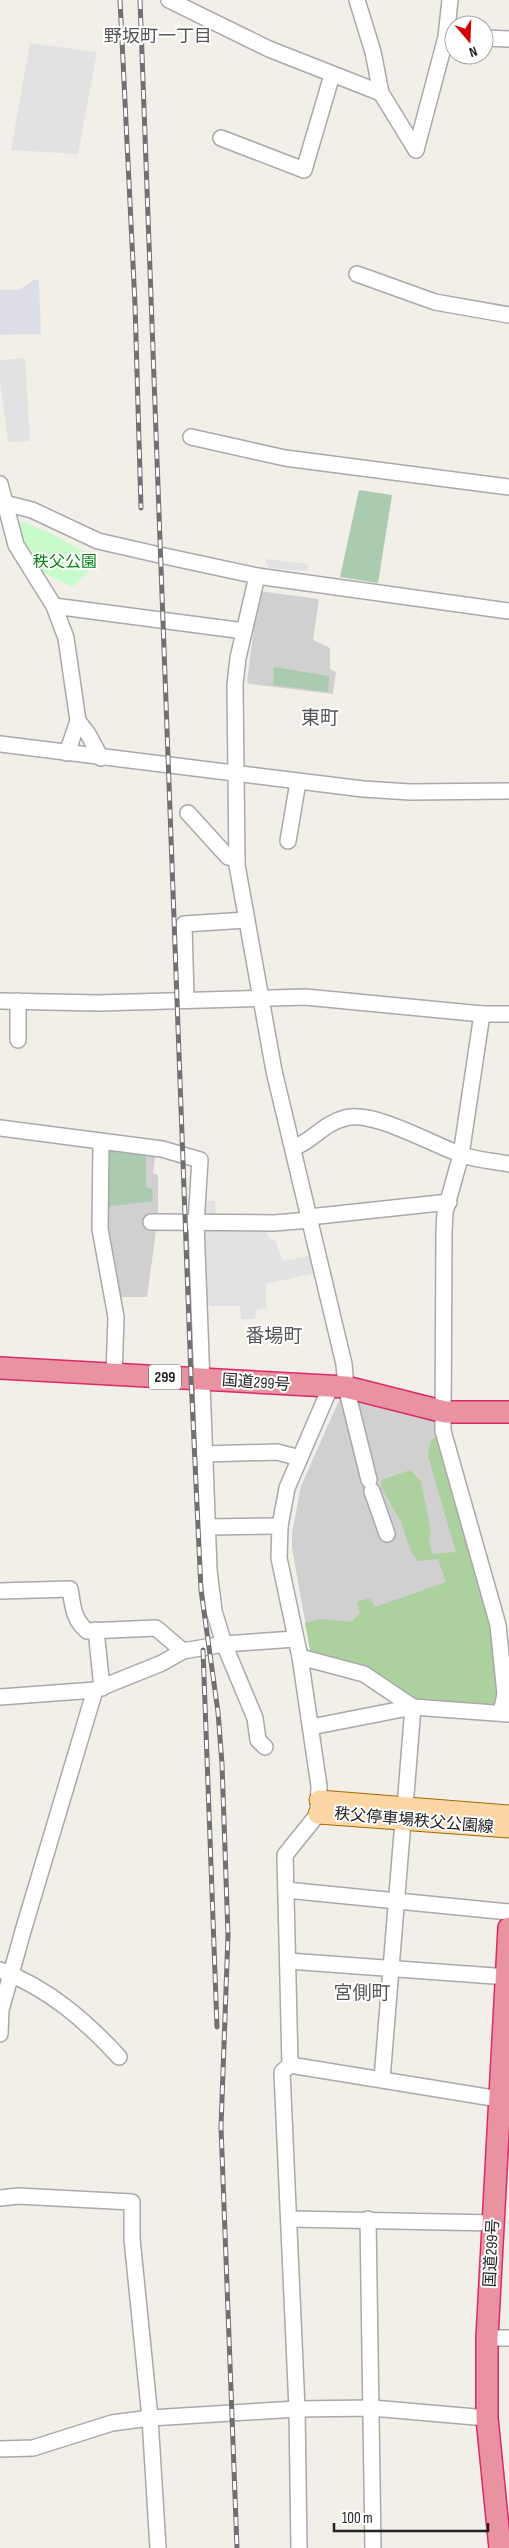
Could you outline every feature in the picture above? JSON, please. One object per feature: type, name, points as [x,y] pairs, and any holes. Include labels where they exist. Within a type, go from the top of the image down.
[{"type":"highway","name":"国道299号","points":[[0,1368],[338,1388],[445,1412],[509,1412]]},
{"type":"highway","name":"国道299号","points":[[500,2548],[487,2418],[487,2338],[499,2099],[508,1985],[509,1928]]},
{"type":"main road","name":"秩父停車場秩父公園線","points":[[319,1807],[404,1814],[509,1828]]},
{"type":"main road","name":"秩父停車場秩父公園線","points":[[404,1814],[509,1816]]},
{"type":"street","points":[[168,0],[269,49],[381,93]]},
{"type":"street","points":[[356,0],[373,52],[381,93],[416,150],[444,57]]},
{"type":"street","points":[[450,0],[450,15]]},
{"type":"street","points":[[494,39],[509,40]]},
{"type":"street","points":[[221,138],[304,170],[332,75]]},
{"type":"street","points":[[357,274],[435,302],[509,315]]},
{"type":"street","points":[[192,437],[285,458],[509,487]]},
{"type":"street","points":[[0,484],[2,502],[16,545],[54,606],[66,638],[78,721],[67,753]]},
{"type":"street","points":[[2,502],[32,510],[111,545],[257,576],[509,611]]},
{"type":"street","points":[[257,576],[244,631],[235,685],[236,859],[274,1071],[294,1148],[344,1364],[338,1388],[300,1458],[288,1488],[280,1526],[280,1558],[300,1657],[311,1727],[319,1807],[285,1855],[290,2064],[282,2072],[297,2409],[299,2548]]},
{"type":"street","points":[[54,606],[244,631]]},
{"type":"street","points":[[78,721],[88,734],[101,758]]},
{"type":"street","points":[[0,744],[236,775],[390,791],[509,791]]},
{"type":"street","points":[[288,841],[298,782]]},
{"type":"street","points":[[188,814],[228,856],[236,859]]},
{"type":"street","points":[[186,999],[184,924],[246,920]]},
{"type":"street","points":[[0,1001],[98,1003],[261,997],[356,1001],[482,1014],[509,1014]]},
{"type":"street","points":[[18,1001],[18,1040]]},
{"type":"street","points":[[311,1727],[413,1707],[505,1713],[505,1694],[498,1625],[445,1440],[444,1232],[449,1202],[461,1155],[482,1014]]},
{"type":"street","points":[[294,1148],[305,1144],[320,1129],[347,1118],[372,1120],[416,1134],[461,1155],[509,1164]]},
{"type":"street","points":[[0,1128],[162,1149],[200,1160],[196,1224],[209,1570],[214,1612],[224,1644],[256,1718],[258,1740],[265,1747]]},
{"type":"street","points":[[101,1142],[100,1229],[116,1317],[114,1376]]},
{"type":"street","points":[[151,1222],[196,1224],[274,1223],[449,1202]]},
{"type":"street","points":[[338,1388],[387,1534]]},
{"type":"street","points":[[204,1454],[277,1452],[300,1458]]},
{"type":"street","points":[[208,1528],[280,1526]]},
{"type":"street","points":[[0,1591],[70,1589],[74,1614],[87,1631],[156,1628],[183,1651]]},
{"type":"street","points":[[0,2034],[6,1972],[98,1689],[96,1630]]},
{"type":"street","points":[[0,1697],[98,1689],[162,1663],[183,1651],[224,1644],[295,1639]]},
{"type":"street","points":[[300,1657],[364,1674],[413,1707]]},
{"type":"street","points":[[382,2079],[395,1903],[413,1707]]},
{"type":"street","points":[[286,1890],[395,1903],[509,1912]]},
{"type":"street","points":[[288,1961],[391,1967],[508,1985]]},
{"type":"street","points":[[6,1972],[35,1986],[86,2023],[120,2058]]},
{"type":"street","points":[[290,2064],[499,2099]]},
{"type":"street","points":[[0,2198],[18,2196],[132,2202],[132,2239],[150,2418],[158,2548]]},
{"type":"street","points":[[290,2218],[494,2223]]},
{"type":"street","points":[[368,2219],[373,2548]]},
{"type":"street","points":[[487,2338],[509,2338]]},
{"type":"street","points":[[0,2449],[32,2448],[112,2424],[150,2418],[297,2409],[372,2408],[487,2418]]},
{"type":"shaded area","points":[[30,43],[97,52],[78,154],[11,150]]},
{"type":"shaded area","points":[[33,280],[39,280],[41,334],[0,335],[0,290],[19,290]]},
{"type":"shaded area","points":[[25,358],[30,441],[8,442],[0,381],[0,360]]},
{"type":"shaded area","points":[[265,559],[308,564],[307,571],[268,568]]},
{"type":"shaded area","points":[[259,591],[319,599],[313,640],[330,648],[330,669],[336,672],[333,694],[249,684],[247,681]]},
{"type":"shaded area","points":[[102,1145],[156,1150],[153,1173],[158,1175],[158,1216],[147,1297],[117,1297],[103,1229]]},
{"type":"shaded area","points":[[201,1201],[215,1201],[216,1221],[201,1221]]},
{"type":"shaded area","points":[[199,1227],[265,1227],[269,1238],[275,1240],[283,1261],[314,1255],[319,1272],[266,1284],[266,1309],[257,1310],[254,1319],[241,1319],[240,1306],[202,1306]]},
{"type":"shaded area","points":[[340,1398],[356,1398],[437,1419],[493,1624],[311,1655],[292,1548],[292,1533],[301,1486]]},
{"type":"green space","points":[[359,490],[392,495],[378,583],[340,577]]},
{"type":"green space","name":"秩父公園","points":[[20,521],[48,532],[100,560],[75,585],[70,586],[44,573],[38,566],[18,531],[21,528],[18,524]]},
{"type":"green space","points":[[274,667],[329,676],[328,692],[273,685]]},
{"type":"green space","points":[[104,1147],[146,1151],[146,1187],[152,1189],[153,1201],[104,1207]]},
{"type":"green space","points":[[439,1435],[493,1624],[499,1705],[493,1709],[408,1701],[311,1655],[305,1623],[320,1619],[351,1622],[360,1613],[357,1602],[370,1598],[375,1607],[446,1582],[438,1559],[417,1561],[410,1549],[401,1522],[381,1487],[382,1480],[410,1470],[421,1481],[431,1532],[429,1538],[432,1554],[456,1552],[428,1456],[431,1439]]},
{"type":"railway","points":[[120,0],[135,304],[141,508]]},
{"type":"railway","points":[[140,0],[191,1378],[201,1590],[218,1712],[222,1764],[228,1935],[221,2127],[237,2548]]},
{"type":"railway","points":[[203,1650],[217,2027]]},
{"type":"district","name":"野坂町一丁目","points":[[158,36]]},
{"type":"district","name":"東町","points":[[320,718]]},
{"type":"district","name":"番場町","points":[[274,1336]]},
{"type":"district","name":"宮側町","points":[[362,1993]]}]
